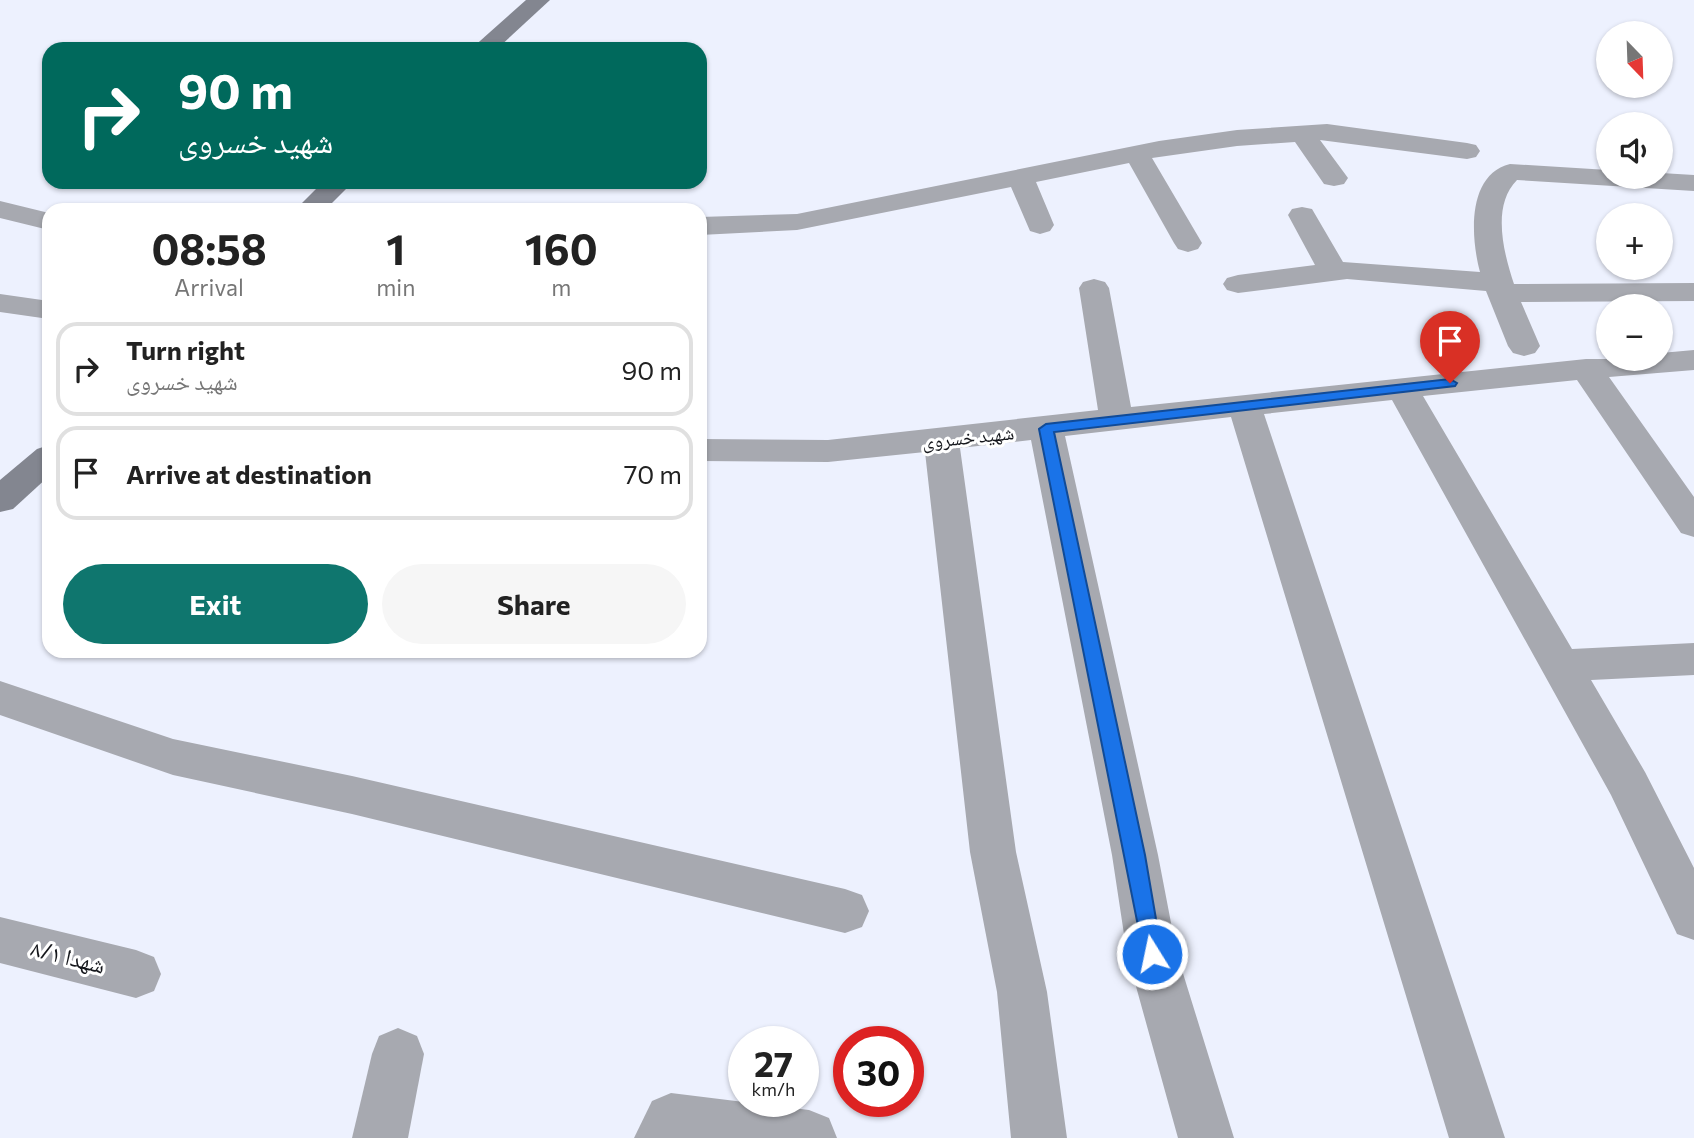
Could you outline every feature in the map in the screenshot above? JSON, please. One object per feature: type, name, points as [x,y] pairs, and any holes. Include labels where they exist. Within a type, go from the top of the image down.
[{"type":"street","points":[[491,42],[539,0]]},
{"type":"street","points":[[707,226],[797,222],[1136,153],[1237,138],[1327,132],[1467,151]]},
{"type":"street","points":[[1302,133],[1334,178]]},
{"type":"street","points":[[1136,153],[1188,243]]},
{"type":"street","points":[[1524,346],[1500,288],[1486,226],[1496,186],[1510,172],[1694,183]]},
{"type":"street","points":[[1020,177],[1040,225]]},
{"type":"street","points":[[316,203],[332,189]]},
{"type":"street","points":[[0,209],[42,220]]},
{"type":"street","points":[[1302,215],[1334,272]]},
{"type":"street","points":[[1238,284],[1347,270],[1500,288],[1694,292]]},
{"type":"street","points":[[1094,288],[1117,421]]},
{"type":"street","points":[[0,303],[42,309]]},
{"type":"street","name":"شهید خسروی","points":[[707,450],[828,452],[1402,388],[1694,360]]},
{"type":"street","points":[[1586,369],[1694,524]]},
{"type":"street","points":[[1402,388],[1629,785],[1694,918]]},
{"type":"street","points":[[1245,407],[1477,1138]]},
{"type":"street","points":[[1046,429],[1132,842],[1152,954],[1206,1138]]},
{"type":"street","points":[[941,439],[993,852],[1022,992],[1039,1138]]},
{"type":"street","points":[[0,500],[42,463]]},
{"type":"street","points":[[1561,665],[1694,659]]},
{"type":"street","points":[[0,698],[173,757],[352,795],[845,911]]},
{"type":"street","name":"شهدا ۸/۱","points":[[0,940],[136,974]]},
{"type":"street","points":[[380,1138],[398,1054]]},
{"type":"street","points":[[662,1138],[671,1121],[809,1138]]},
{"type":"route","points":[[1152,954],[1135,855],[1046,429],[1450,383]]}]
